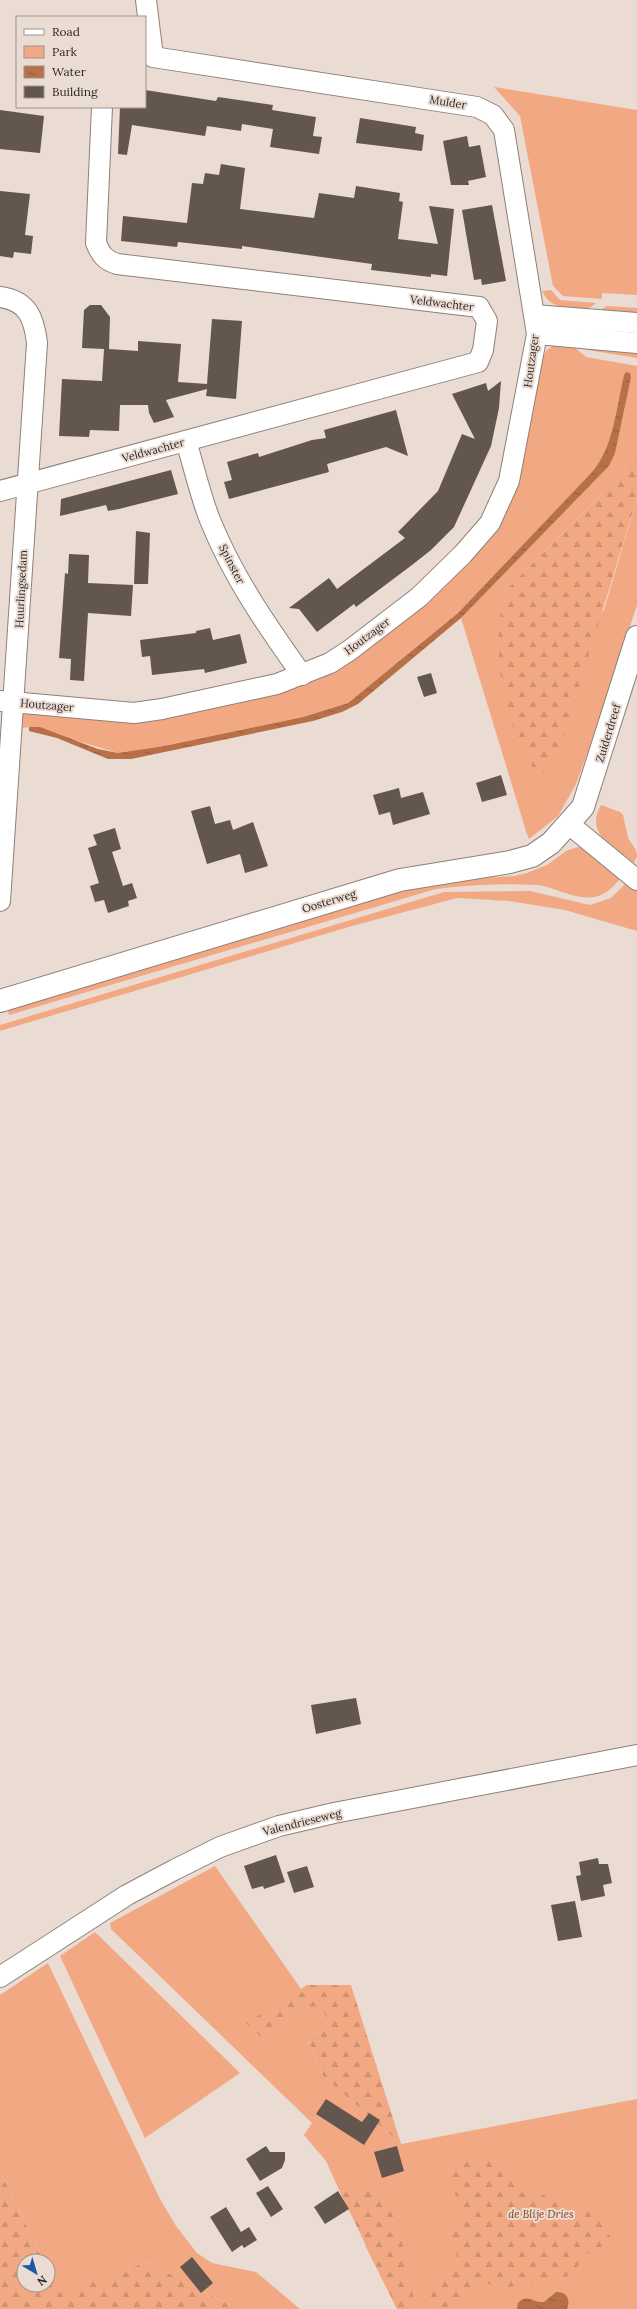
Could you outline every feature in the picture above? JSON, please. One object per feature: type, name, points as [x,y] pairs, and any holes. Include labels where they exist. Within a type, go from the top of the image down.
[{"type":"street","name":"Mulder","points":[[146,0],[149,57],[478,107],[493,115],[504,130],[534,315]]},
{"type":"street","name":"Veldwachter","points":[[0,491],[478,362],[483,350],[487,321],[479,307],[117,264],[107,260],[100,252],[96,243],[102,108]]},
{"type":"street","name":"Huurlingsedam","points":[[0,298],[10,299],[26,308],[35,324],[37,343],[28,484],[7,702],[0,901]]},
{"type":"street","points":[[534,315],[637,323]]},
{"type":"street","name":"Houtzager","points":[[7,702],[134,713],[162,710],[277,684],[330,663],[350,650],[419,597],[463,554],[490,523],[509,481],[537,334],[534,315]]},
{"type":"street","points":[[537,334],[637,343]]},
{"type":"street","name":"Spinster","points":[[186,441],[213,527],[242,587],[264,622],[302,675]]},
{"type":"street","name":"Zuiderdreef","points":[[570,825],[586,800],[637,637]]},
{"type":"street","points":[[570,825],[637,880]]},
{"type":"street","name":"Oosterweg","points":[[1,998],[393,882],[433,873],[510,862],[532,856],[551,843],[570,825]]},
{"type":"street","name":"Valendrieseweg","points":[[0,1977],[127,1895],[167,1873],[220,1847],[279,1826],[334,1813],[637,1755]]},
{"type":"green space","points":[[494,87],[637,110],[637,295],[602,293],[602,299],[563,296],[553,286],[520,116]]},
{"type":"green space","points":[[551,290],[560,300],[596,303],[587,310],[561,307],[550,302],[542,291]]},
{"type":"green space","points":[[607,306],[637,308],[637,315],[598,311]]},
{"type":"green space","points":[[554,345],[573,346],[586,357],[637,366],[637,454],[591,505],[505,591],[501,608],[499,642],[502,675],[512,725],[604,610],[637,498],[637,605],[592,741],[576,784],[558,816],[529,839],[461,618],[609,466],[630,373],[624,375],[610,439],[599,462],[592,472],[458,613],[348,703],[303,717],[164,746],[118,753],[31,727],[17,728],[20,716],[27,712],[119,718],[293,687],[480,548],[541,360],[547,350]]},
{"type":"green space","points":[[584,348],[637,349],[637,358],[588,350]]},
{"type":"green space","points":[[637,454],[637,498],[558,756],[547,771],[539,776],[516,735],[508,712],[502,687],[498,637],[500,613],[505,591],[591,505]]},
{"type":"green space","points":[[601,805],[620,812],[623,815],[628,838],[636,850],[637,856],[634,863],[610,845],[599,832],[596,824],[597,815]]},
{"type":"green space","points":[[578,847],[585,848],[621,878],[606,892],[594,897],[579,897],[544,886],[524,884],[461,886],[436,889],[9,1015],[7,1008],[351,903],[442,881],[514,876],[527,873],[547,865],[566,851]]},
{"type":"green space","points":[[627,882],[637,890],[637,931],[565,910],[509,901],[457,898],[352,926],[0,1031],[0,1025],[444,892],[530,891],[590,905],[611,898]]},
{"type":"green space","name":"de Blije Dries","points":[[215,1866],[301,1989],[247,2023],[265,2041],[290,2017],[310,2007],[318,2007],[325,2013],[330,2026],[323,2032],[312,2034],[308,2039],[323,2076],[401,2144],[637,2099],[637,2309],[397,2309],[366,2247],[348,2189],[340,2192],[326,2161],[304,2135],[312,2123],[111,1929],[110,1923]]},
{"type":"green space","points":[[95,1932],[240,2073],[145,2138],[60,1956]]},
{"type":"green space","points":[[48,1963],[160,2199],[176,2226],[197,2253],[212,2263],[256,2272],[300,2309],[237,2309],[147,2262],[60,2294],[56,2285],[56,2253],[40,2253],[0,2171],[0,1995]]},
{"type":"green space","points":[[307,1985],[351,1985],[401,2144],[323,2076],[308,2039],[312,2034],[323,2032],[329,2026],[324,2013],[317,2007],[309,2007],[300,2011],[280,2026],[265,2041],[246,2023]]},
{"type":"green space","name":"de Blije Dries","points":[[482,2157],[555,2202],[592,2212],[612,2239],[606,2249],[582,2255],[575,2275],[499,2289],[486,2283],[467,2290],[457,2307],[458,2309],[434,2309],[430,2302],[429,2285],[458,2258],[451,2242],[450,2230],[448,2230],[460,2218],[460,2202],[448,2182],[454,2171],[461,2164],[466,2161]]},
{"type":"green space","points":[[0,2171],[40,2253],[16,2253],[16,2293],[56,2293],[56,2285],[60,2293],[147,2262],[237,2309],[0,2309]]},
{"type":"green space","points":[[348,2189],[365,2189],[380,2193],[386,2198],[396,2213],[416,2309],[397,2309],[340,2192]]},
{"type":"water","points":[[626,372],[630,373],[631,377],[615,453],[609,466],[461,618],[358,704],[342,712],[313,721],[131,759],[108,759],[57,738],[29,731],[29,727],[40,727],[98,749],[118,753],[164,746],[303,717],[348,703],[458,613],[592,472],[605,451],[610,439],[624,375]]},
{"type":"water","points":[[556,2292],[563,2293],[567,2297],[569,2302],[567,2309],[517,2309],[518,2303],[521,2300],[527,2299],[544,2302]]},
{"type":"building","points":[[146,90],[216,101],[218,97],[273,105],[272,110],[316,117],[313,136],[322,137],[319,154],[270,147],[273,129],[242,124],[241,131],[207,126],[205,136],[132,125],[127,155],[118,154],[120,108],[146,108]]},
{"type":"building","points":[[0,110],[44,116],[40,153],[0,149]]},
{"type":"building","points":[[360,118],[416,127],[415,133],[424,135],[422,151],[356,143]]},
{"type":"building","points":[[467,136],[469,147],[480,145],[486,177],[468,181],[469,185],[451,185],[443,141]]},
{"type":"building","points":[[221,164],[245,168],[240,209],[314,218],[319,193],[354,198],[356,186],[400,193],[399,201],[403,202],[398,239],[438,244],[429,206],[454,209],[447,276],[431,274],[431,277],[371,270],[372,264],[242,246],[242,249],[178,242],[177,247],[121,241],[123,216],[187,223],[192,183],[203,184],[205,173],[219,175]]},
{"type":"building","points":[[0,191],[30,194],[25,235],[33,236],[31,254],[14,252],[13,258],[0,256]]},
{"type":"building","points":[[492,205],[506,281],[482,285],[481,279],[474,280],[462,210]]},
{"type":"building","points":[[90,305],[101,305],[110,317],[109,349],[138,351],[138,341],[181,344],[178,382],[207,384],[212,319],[242,321],[236,399],[206,396],[207,389],[166,400],[174,417],[154,423],[149,413],[148,405],[120,405],[119,431],[90,430],[89,437],[59,436],[62,379],[102,381],[104,349],[82,348],[84,310]]},
{"type":"building","points":[[501,381],[499,408],[491,446],[454,527],[431,550],[412,565],[356,607],[354,604],[317,632],[299,609],[289,608],[329,578],[337,589],[405,538],[398,532],[438,491],[462,434],[475,439],[452,394],[486,383],[488,391]]},
{"type":"building","points":[[396,410],[408,456],[386,447],[327,464],[329,472],[229,499],[224,482],[232,480],[227,462],[258,453],[259,457],[312,440],[326,438],[324,430]]},
{"type":"building","points":[[171,470],[178,494],[119,509],[108,511],[106,505],[60,516],[61,499]]},
{"type":"building","points":[[136,531],[150,533],[148,584],[134,584]]},
{"type":"building","points":[[69,554],[89,555],[88,583],[133,585],[131,616],[88,613],[84,681],[70,680],[71,659],[59,658],[65,573],[68,574]]},
{"type":"building","points":[[210,628],[213,640],[240,634],[247,663],[205,673],[204,669],[152,675],[150,656],[142,657],[140,640],[196,633],[196,631]]},
{"type":"building","points":[[431,673],[437,693],[424,697],[417,677]]},
{"type":"building","points":[[501,775],[507,795],[482,802],[476,783]]},
{"type":"building","points":[[399,788],[401,798],[423,792],[430,814],[393,825],[390,812],[379,815],[373,795]]},
{"type":"building","points":[[210,806],[215,824],[230,820],[233,830],[253,822],[268,866],[245,873],[240,854],[207,864],[191,811]]},
{"type":"building","points":[[115,828],[121,849],[112,852],[123,886],[132,883],[137,898],[128,901],[129,906],[108,913],[104,900],[95,902],[90,886],[99,883],[88,848],[97,845],[93,835]]},
{"type":"building","points":[[356,1698],[361,1724],[316,1734],[311,1705]]},
{"type":"building","points":[[276,1855],[285,1882],[264,1889],[263,1886],[252,1889],[244,1866]]},
{"type":"building","points":[[598,1858],[599,1864],[608,1864],[612,1883],[603,1885],[605,1896],[581,1901],[576,1876],[581,1875],[579,1862]]},
{"type":"building","points":[[307,1866],[314,1887],[294,1893],[287,1872]]},
{"type":"building","points":[[575,1901],[582,1937],[558,1941],[551,1905]]},
{"type":"building","points":[[326,2099],[362,2122],[369,2113],[380,2120],[364,2145],[316,2114]]},
{"type":"building","points":[[266,2146],[270,2152],[285,2152],[285,2160],[282,2168],[260,2181],[246,2159]]},
{"type":"building","points":[[397,2146],[404,2171],[382,2178],[374,2152]]},
{"type":"building","points":[[268,2186],[283,2209],[271,2217],[256,2193]]},
{"type":"building","points":[[338,2191],[349,2209],[325,2224],[314,2207]]},
{"type":"building","points":[[226,2207],[241,2232],[249,2227],[257,2240],[244,2248],[242,2245],[232,2252],[210,2217]]},
{"type":"building","points":[[192,2257],[213,2283],[201,2293],[180,2267]]}]
